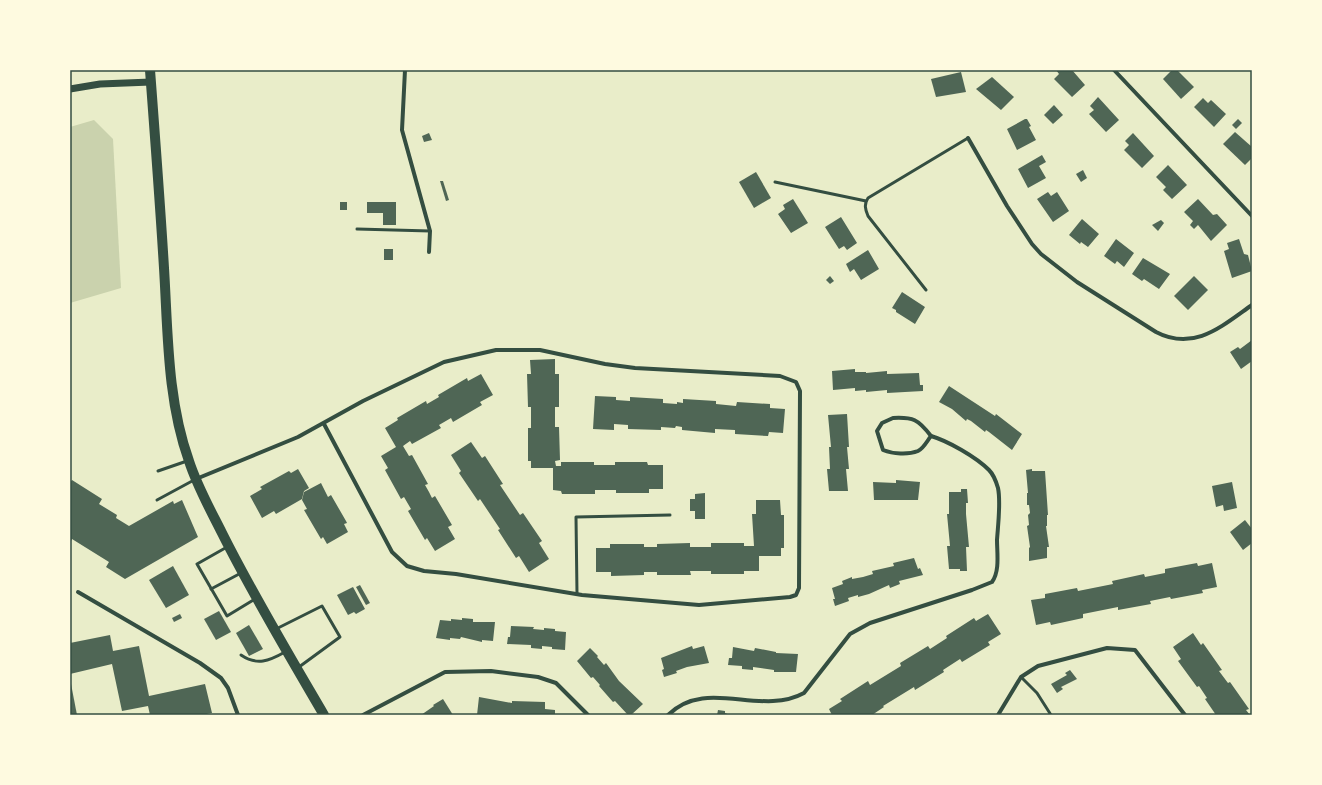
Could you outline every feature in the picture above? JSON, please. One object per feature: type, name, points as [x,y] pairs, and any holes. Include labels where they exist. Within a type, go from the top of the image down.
[{"type":"main road","points":[[150,70],[173,397],[188,460],[195,479],[242,572],[324,715]]},
{"type":"street","points":[[405,70],[402,130],[430,231],[429,252]]},
{"type":"street","points":[[1114,70],[1252,216]]},
{"type":"street","points":[[70,89],[100,84],[151,82]]},
{"type":"street","points":[[968,138],[1007,206],[1041,254],[1077,282],[1156,332],[1172,338],[1201,337],[1221,327],[1252,305]]},
{"type":"street","points":[[195,479],[298,437],[324,424],[363,401],[444,362],[496,350],[540,350],[605,364],[635,368],[780,376],[796,382],[800,391],[800,580],[796,595],[699,605],[577,594],[456,574],[424,571],[407,566],[392,552],[324,424]]},
{"type":"street","points":[[668,715],[680,704],[698,698],[717,698],[770,703],[795,698],[804,693],[855,630],[870,623],[972,590],[992,582],[997,570],[998,490],[995,478],[988,470],[967,455],[939,438],[931,436],[918,421],[908,418],[886,420],[879,426],[877,431],[883,450],[892,454],[918,451],[931,436]]},
{"type":"street","points":[[78,592],[200,663],[221,678],[228,688],[238,715]]},
{"type":"street","points":[[998,715],[1021,676],[1038,666],[1108,648],[1135,650],[1185,715]]},
{"type":"street","points":[[363,715],[432,677],[444,672],[461,671],[491,671],[538,677],[556,683],[588,715]]},
{"type":"lane","points":[[926,290],[868,216],[865,207],[866,202],[868,198],[968,138]]},
{"type":"lane","points":[[774,182],[866,202]]},
{"type":"lane","points":[[357,229],[430,231]]},
{"type":"lane","points":[[158,471],[188,460]]},
{"type":"lane","points":[[157,500],[195,479]]},
{"type":"lane","points":[[577,594],[576,517],[670,515]]},
{"type":"lane","points":[[229,546],[197,564],[227,616],[257,598]]},
{"type":"lane","points":[[211,589],[242,572]]},
{"type":"lane","points":[[275,629],[322,606],[340,636],[297,668]]},
{"type":"lane","points":[[241,655],[249,660],[260,662],[272,660],[287,651]]},
{"type":"lane","points":[[1021,676],[1037,693],[1051,715]]},
{"type":"green space","points":[[94,120],[113,139],[121,288],[70,303],[70,127]]},
{"type":"building","points":[[1056,70],[1072,70],[1085,85],[1072,97],[1054,79],[1059,74]]},
{"type":"building","points":[[1172,70],[1177,70],[1194,87],[1181,99],[1163,79]]},
{"type":"building","points":[[961,72],[966,92],[936,97],[931,79]]},
{"type":"building","points":[[992,77],[1014,97],[1001,110],[976,89]]},
{"type":"building","points":[[1098,97],[1119,120],[1106,132],[1089,114],[1094,110],[1090,106]]},
{"type":"building","points":[[1203,98],[1208,103],[1211,100],[1226,114],[1214,127],[1194,107]]},
{"type":"building","points":[[1054,105],[1063,115],[1053,124],[1044,115]]},
{"type":"building","points":[[1027,119],[1031,126],[1029,127],[1036,140],[1017,150],[1007,129]]},
{"type":"building","points":[[1238,119],[1242,123],[1236,129],[1232,125]]},
{"type":"building","points":[[1235,132],[1252,147],[1252,158],[1245,165],[1223,144]]},
{"type":"building","points":[[429,133],[432,140],[424,142],[422,136]]},
{"type":"building","points":[[1133,133],[1154,156],[1142,168],[1124,150],[1129,145],[1125,141]]},
{"type":"building","points":[[1042,155],[1046,162],[1039,166],[1046,178],[1028,188],[1018,169]]},
{"type":"building","points":[[1168,165],[1187,185],[1172,199],[1163,190],[1166,187],[1156,177]]},
{"type":"building","points":[[1083,170],[1087,178],[1081,182],[1076,174]]},
{"type":"building","points":[[756,172],[771,198],[754,208],[739,182]]},
{"type":"building","points":[[440,181],[443,181],[449,200],[446,201]]},
{"type":"building","points":[[1048,192],[1051,196],[1057,192],[1069,211],[1053,222],[1037,199]]},
{"type":"building","points":[[793,199],[808,223],[791,233],[778,214],[785,209],[783,205]]},
{"type":"building","points":[[1198,199],[1213,215],[1217,214],[1227,225],[1211,241],[1198,225],[1194,229],[1190,225],[1193,221],[1184,212]]},
{"type":"building","points":[[340,202],[347,202],[347,210],[340,210]]},
{"type":"building","points":[[367,202],[396,202],[396,225],[383,225],[383,213],[367,213]]},
{"type":"building","points":[[841,217],[857,243],[847,250],[844,246],[839,249],[825,227]]},
{"type":"building","points":[[1082,219],[1099,234],[1088,247],[1081,242],[1080,244],[1069,235]]},
{"type":"building","points":[[1161,220],[1164,223],[1158,231],[1152,225]]},
{"type":"building","points":[[1116,239],[1134,253],[1124,267],[1117,261],[1115,264],[1104,256]]},
{"type":"building","points":[[1239,239],[1244,254],[1248,255],[1252,271],[1232,278],[1224,251],[1229,249],[1227,243]]},
{"type":"building","points":[[384,249],[393,249],[393,260],[384,260]]},
{"type":"building","points":[[868,250],[879,269],[861,280],[854,269],[850,272],[846,264]]},
{"type":"building","points":[[1143,258],[1170,274],[1159,289],[1144,279],[1142,281],[1132,274]]},
{"type":"building","points":[[830,276],[834,281],[830,284],[826,280]]},
{"type":"building","points":[[1194,276],[1208,290],[1188,310],[1174,296]]},
{"type":"building","points":[[902,292],[925,307],[915,324],[892,308]]},
{"type":"building","points":[[1252,340],[1252,361],[1241,369],[1230,352],[1238,347],[1240,349]]},
{"type":"building","points":[[555,359],[555,374],[559,374],[559,407],[555,407],[555,427],[559,427],[560,460],[555,461],[556,466],[561,466],[561,462],[594,462],[594,465],[615,465],[615,462],[647,462],[648,465],[663,465],[663,489],[649,489],[649,493],[616,493],[616,490],[595,490],[595,494],[562,494],[561,491],[553,490],[553,468],[531,468],[531,461],[528,461],[528,428],[531,428],[531,407],[528,407],[527,374],[531,374],[530,360]]},
{"type":"building","points":[[855,369],[855,372],[866,373],[887,371],[887,374],[919,373],[920,385],[923,385],[923,391],[887,393],[887,390],[866,392],[866,390],[855,391],[855,388],[833,390],[832,371]]},
{"type":"building","points":[[481,374],[493,395],[480,402],[482,405],[453,422],[451,418],[439,425],[441,428],[412,444],[410,441],[403,446],[409,456],[412,455],[428,484],[425,485],[432,498],[435,496],[452,525],[448,527],[455,539],[435,551],[427,538],[425,540],[408,511],[411,509],[404,497],[401,499],[385,470],[388,468],[381,456],[396,447],[385,428],[398,420],[397,418],[426,401],[427,404],[439,397],[438,395],[467,378],[468,381]]},
{"type":"building","points":[[949,386],[995,416],[996,414],[1022,434],[1012,450],[986,430],[985,432],[967,419],[966,421],[952,409],[939,402]]},
{"type":"building","points":[[595,396],[616,397],[616,400],[630,401],[630,397],[663,399],[663,403],[677,404],[677,402],[683,403],[683,399],[716,401],[716,404],[736,406],[737,402],[770,404],[770,408],[785,409],[783,433],[769,432],[768,436],[735,434],[735,430],[715,429],[715,433],[682,430],[682,427],[676,426],[675,428],[661,427],[661,430],[628,429],[628,425],[614,424],[614,430],[593,429]]},
{"type":"building","points":[[847,414],[849,469],[846,469],[848,491],[829,491],[827,469],[830,469],[829,447],[831,447],[828,415]]},
{"type":"building","points":[[471,442],[482,458],[485,456],[503,484],[500,485],[520,515],[523,513],[542,541],[539,543],[549,559],[529,572],[519,556],[516,558],[498,530],[500,529],[480,499],[478,501],[459,473],[461,471],[451,455]]},
{"type":"building","points":[[298,469],[309,488],[304,491],[302,499],[276,514],[274,511],[262,518],[250,496],[262,489],[260,487],[289,471],[291,473]]},
{"type":"building","points":[[1032,469],[1032,471],[1045,471],[1048,515],[1046,526],[1049,547],[1047,547],[1047,558],[1029,561],[1030,547],[1027,526],[1029,525],[1028,515],[1030,513],[1029,505],[1027,505],[1028,493],[1026,470]]},
{"type":"building","points":[[72,480],[102,499],[99,504],[117,515],[116,518],[129,526],[173,501],[174,504],[182,500],[198,537],[125,579],[106,567],[109,562],[72,539],[70,543],[70,483]]},
{"type":"building","points":[[896,480],[920,482],[918,500],[874,500],[873,482],[896,483]]},
{"type":"building","points":[[1232,482],[1237,508],[1224,511],[1223,505],[1216,507],[1212,486]]},
{"type":"building","points":[[321,483],[328,497],[331,495],[346,521],[347,523],[344,524],[348,532],[327,544],[323,537],[321,539],[304,510],[307,509],[302,500],[304,492]]},
{"type":"building","points":[[961,489],[967,489],[968,503],[966,503],[966,514],[969,547],[966,547],[967,571],[960,571],[960,569],[949,569],[947,546],[950,546],[947,514],[949,514],[949,492],[961,492]]},
{"type":"building","points":[[705,493],[705,519],[695,519],[695,511],[690,511],[690,499],[695,499],[695,494]]},
{"type":"building","points":[[756,500],[780,500],[781,515],[784,515],[784,548],[781,548],[781,556],[759,556],[759,571],[744,571],[744,574],[711,574],[711,571],[690,571],[691,575],[657,575],[657,572],[644,572],[644,575],[611,576],[611,572],[596,572],[596,548],[610,548],[610,544],[644,544],[644,547],[657,547],[657,544],[690,543],[690,547],[711,547],[711,543],[744,543],[744,546],[754,546],[752,514],[756,514]]},
{"type":"building","points":[[1245,520],[1252,529],[1252,543],[1243,550],[1230,532]]},
{"type":"building","points":[[914,558],[918,569],[920,568],[923,575],[899,581],[900,584],[890,588],[889,585],[869,594],[848,598],[849,601],[835,606],[832,588],[843,584],[842,581],[852,577],[852,579],[873,574],[872,571],[894,566],[893,563]]},
{"type":"building","points":[[1197,563],[1198,566],[1212,563],[1217,587],[1202,590],[1203,593],[1150,601],[1151,604],[1118,610],[1118,607],[1083,614],[1083,618],[1051,625],[1050,622],[1036,625],[1031,600],[1045,598],[1045,594],[1077,588],[1078,591],[1113,584],[1112,581],[1144,574],[1145,577],[1165,573],[1165,569]]},
{"type":"building","points":[[173,566],[189,595],[166,608],[149,580]]},
{"type":"building","points":[[360,585],[370,603],[366,605],[356,587]]},
{"type":"building","points":[[353,587],[365,609],[356,614],[354,612],[348,615],[337,595]]},
{"type":"building","points":[[219,611],[231,632],[216,640],[204,619]]},
{"type":"building","points":[[180,614],[182,618],[174,622],[172,618]]},
{"type":"building","points":[[988,614],[1001,634],[988,642],[990,645],[962,662],[960,659],[943,670],[944,672],[915,690],[914,687],[883,706],[884,707],[872,715],[832,715],[829,709],[842,701],[840,699],[868,681],[870,685],[901,666],[900,663],[928,646],[930,649],[947,638],[946,636],[974,618],[976,621]]},
{"type":"building","points":[[462,618],[473,619],[473,622],[495,622],[493,641],[482,640],[482,642],[461,637],[460,639],[450,638],[450,640],[436,638],[440,620],[462,620]]},
{"type":"building","points":[[249,625],[263,649],[249,656],[236,633]]},
{"type":"building","points":[[511,626],[534,627],[533,629],[544,630],[544,628],[555,629],[555,631],[566,632],[565,650],[552,649],[552,647],[542,646],[542,649],[531,648],[531,645],[507,644],[508,637],[510,637]]},
{"type":"building","points":[[1193,633],[1201,645],[1203,643],[1222,670],[1219,671],[1228,683],[1230,682],[1249,709],[1246,710],[1250,715],[1216,715],[1205,699],[1207,698],[1199,686],[1197,687],[1178,661],[1181,659],[1173,647]]},
{"type":"building","points":[[110,635],[113,651],[139,646],[149,696],[205,684],[212,713],[201,715],[150,715],[148,706],[122,711],[112,664],[70,674],[70,643]]},
{"type":"building","points":[[692,646],[693,649],[704,646],[709,663],[687,667],[676,671],[677,673],[664,677],[662,670],[664,669],[661,658]]},
{"type":"building","points":[[733,647],[754,651],[755,648],[776,653],[798,654],[796,672],[774,672],[774,670],[753,667],[753,670],[742,669],[742,666],[728,665],[729,658],[732,658]]},
{"type":"building","points":[[590,648],[604,665],[606,663],[619,681],[643,704],[631,715],[628,715],[615,701],[613,702],[593,677],[591,678],[577,661]]},
{"type":"building","points":[[1070,670],[1077,679],[1061,687],[1063,689],[1057,693],[1051,684],[1067,675],[1065,673]]},
{"type":"building","points":[[71,684],[77,715],[70,715]]},
{"type":"building","points":[[479,697],[512,703],[512,701],[545,702],[545,709],[555,710],[555,715],[477,715]]},
{"type":"building","points":[[443,699],[453,715],[421,715],[434,706],[433,705]]},
{"type":"building","points":[[718,710],[725,711],[725,713],[730,715],[717,715]]}]
